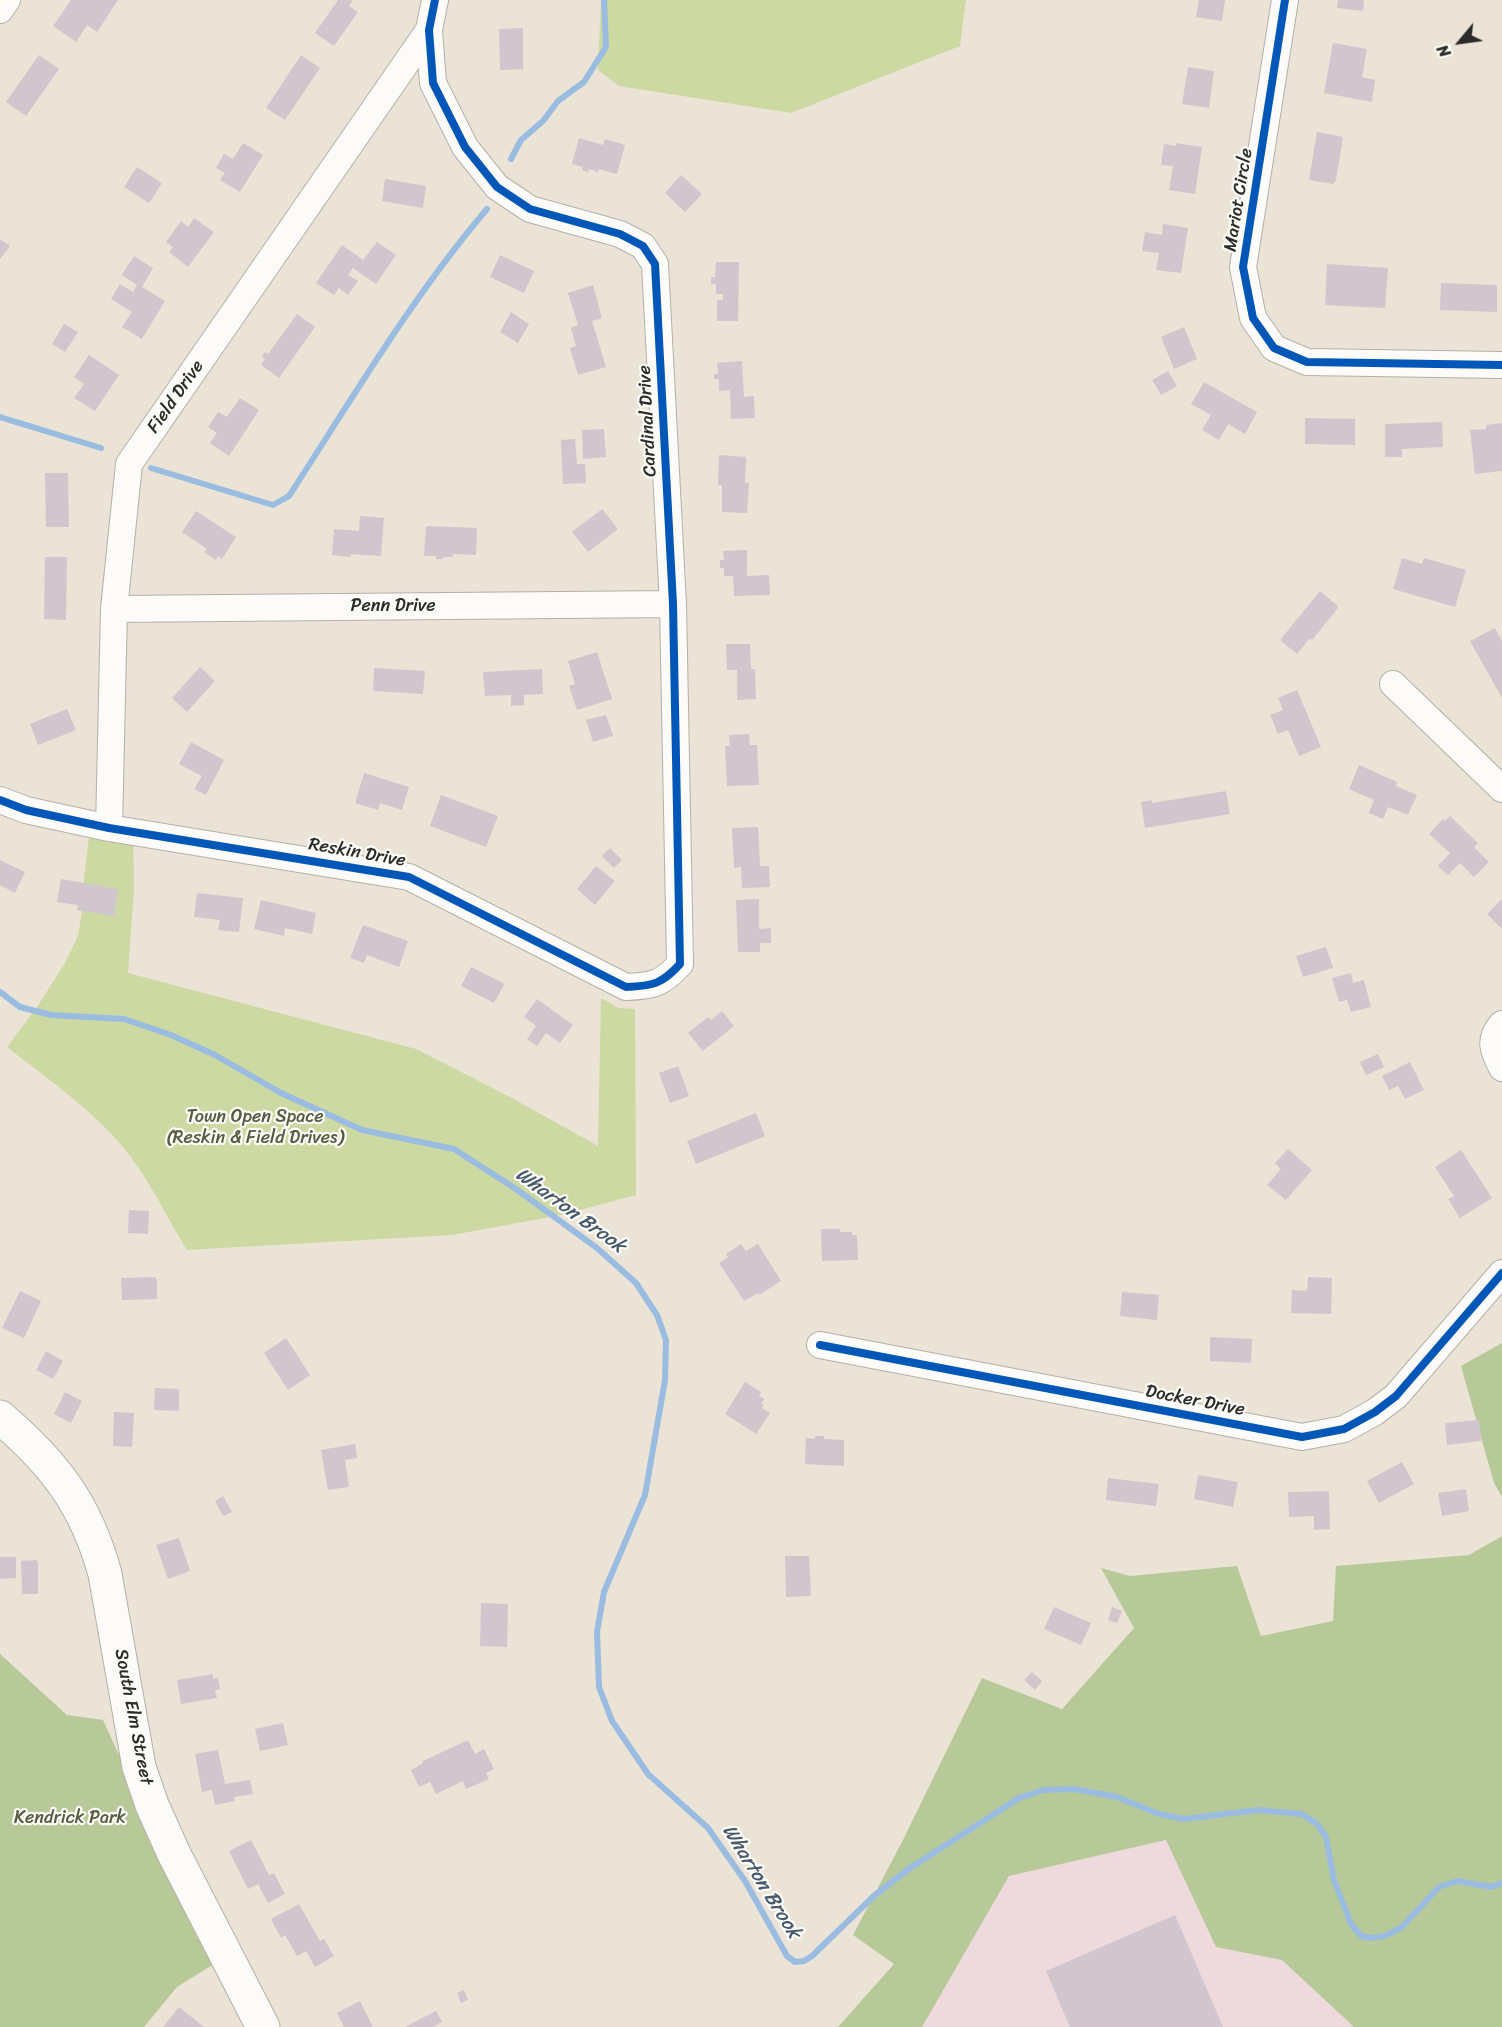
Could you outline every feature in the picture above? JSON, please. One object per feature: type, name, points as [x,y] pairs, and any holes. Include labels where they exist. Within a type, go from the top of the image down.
[{"type":"main road","name":"South Elm Street","points":[[0,1417],[45,1458],[70,1492],[87,1523],[105,1574],[139,1767],[152,1805],[174,1854],[263,2027]]},
{"type":"street","points":[[0,10],[7,0]]},
{"type":"street","name":"Cardinal Drive","points":[[435,0],[429,30],[433,83],[465,147],[497,187],[530,209],[620,234],[643,246],[655,264],[673,604],[680,964]]},
{"type":"street","name":"Mariot Circle","points":[[1285,0],[1243,267],[1253,318],[1274,348],[1307,362],[1502,365]]},
{"type":"street","name":"Field Drive","points":[[109,828],[114,609],[129,464],[429,30]]},
{"type":"street","name":"Penn Drive","points":[[114,609],[673,604]]},
{"type":"street","points":[[1393,684],[1502,789]]},
{"type":"street","name":"Reskin Drive","points":[[0,800],[26,810],[109,828],[409,877],[626,987],[650,986],[668,978],[680,964]]},
{"type":"street","name":"Docker Drive","points":[[820,1345],[1302,1437],[1344,1429],[1375,1412],[1396,1395],[1502,1273]]},
{"type":"shaded area","points":[[1166,1840],[1216,1947],[1282,1960],[1354,2027],[922,2027],[1009,1876]]},
{"type":"green space","points":[[601,0],[966,0],[960,46],[791,113],[619,86],[598,70]]},
{"type":"green space","name":"Town Open Space (Reskin & Field Drives)","points":[[90,828],[133,828],[134,887],[128,973],[416,1049],[510,1097],[598,1146],[601,998],[618,1008],[635,1009],[636,1195],[561,1215],[452,1235],[187,1250],[149,1184],[123,1147],[83,1107],[7,1047],[37,1007],[65,963],[78,936]]},
{"type":"green space","points":[[1502,1343],[1502,1497],[1494,1483],[1461,1366]]},
{"type":"green space","points":[[1502,1536],[1502,2027],[1354,2027],[1282,1960],[1216,1947],[1166,1840],[1009,1876],[922,2027],[838,2027],[894,1964],[853,1935],[903,1840],[982,1678],[1062,1709],[1134,1628],[1101,1568],[1130,1576],[1237,1566],[1261,1636],[1333,1621],[1336,1566],[1469,1555]]},
{"type":"green space","name":"Kendrick Park","points":[[0,1654],[67,1715],[103,1720],[214,1964],[177,1987],[144,2027],[0,2027]]},
{"type":"building","points":[[71,0],[118,0],[97,32],[87,25],[76,42],[53,26]]},
{"type":"building","points":[[338,0],[353,0],[349,6],[358,12],[334,46],[315,33]]},
{"type":"building","points":[[1199,0],[1225,0],[1222,21],[1196,17]]},
{"type":"building","points":[[1338,0],[1364,0],[1363,11],[1337,8]]},
{"type":"building","points":[[523,28],[523,69],[500,70],[499,29]]},
{"type":"building","points":[[1333,43],[1367,49],[1362,77],[1375,80],[1372,102],[1324,93]]},
{"type":"building","points":[[39,55],[59,69],[26,116],[6,102]]},
{"type":"building","points":[[301,55],[320,68],[285,120],[266,108]]},
{"type":"building","points":[[1188,67],[1214,71],[1209,108],[1182,104]]},
{"type":"building","points":[[1317,132],[1343,137],[1336,180],[1333,184],[1309,180]]},
{"type":"building","points":[[579,138],[603,145],[605,139],[625,145],[617,174],[599,169],[598,172],[589,169],[588,172],[582,170],[583,167],[572,164]]},
{"type":"building","points":[[243,143],[263,155],[240,192],[220,180],[225,173],[216,168],[224,154],[233,159]]},
{"type":"building","points":[[1176,143],[1202,147],[1195,194],[1169,190],[1173,166],[1161,165],[1164,144],[1176,146]]},
{"type":"building","points":[[137,167],[162,183],[149,203],[124,187]]},
{"type":"building","points":[[681,175],[702,194],[685,212],[665,193]]},
{"type":"building","points":[[385,179],[426,186],[423,208],[382,201]]},
{"type":"building","points":[[194,218],[214,232],[188,267],[169,252],[173,247],[166,242],[181,221],[188,227]]},
{"type":"building","points":[[1163,224],[1188,228],[1181,273],[1156,270],[1159,253],[1142,251],[1145,232],[1162,235]]},
{"type":"building","points":[[0,239],[10,246],[0,259]]},
{"type":"building","points":[[377,242],[396,255],[376,284],[353,268],[348,275],[358,281],[348,295],[339,288],[334,295],[316,283],[342,245],[363,260]]},
{"type":"building","points":[[500,255],[534,271],[524,293],[490,277]]},
{"type":"building","points":[[134,256],[153,268],[142,287],[165,301],[142,339],[122,327],[132,312],[111,299],[120,284],[133,292],[137,285],[122,275]]},
{"type":"building","points":[[716,262],[739,262],[738,321],[717,321],[717,300],[723,300],[723,294],[716,294],[716,284],[711,284],[711,277],[715,277]]},
{"type":"building","points":[[1327,264],[1388,268],[1385,308],[1325,305]]},
{"type":"building","points":[[1441,283],[1497,285],[1497,312],[1440,310]]},
{"type":"building","points":[[593,285],[602,318],[592,321],[606,367],[578,375],[570,348],[576,346],[571,328],[578,325],[568,293]]},
{"type":"building","points":[[511,312],[529,324],[518,343],[500,332]]},
{"type":"building","points":[[297,314],[315,327],[279,378],[261,365],[265,359],[262,357],[265,352],[268,354]]},
{"type":"building","points":[[64,324],[78,332],[65,352],[52,344]]},
{"type":"building","points":[[1184,327],[1197,359],[1174,369],[1161,337]]},
{"type":"building","points":[[89,355],[119,375],[95,411],[74,398],[84,384],[74,377]]},
{"type":"building","points":[[742,361],[744,397],[754,396],[755,418],[731,419],[730,390],[719,391],[719,379],[714,379],[714,374],[718,374],[717,363]]},
{"type":"building","points":[[1168,371],[1177,386],[1161,395],[1152,380]]},
{"type":"building","points":[[1204,382],[1257,412],[1245,434],[1228,424],[1219,440],[1202,430],[1211,415],[1191,404]]},
{"type":"building","points":[[240,398],[259,410],[229,456],[210,443],[217,433],[208,427],[218,412],[227,417]]},
{"type":"building","points":[[1305,418],[1355,419],[1355,445],[1305,444]]},
{"type":"building","points":[[1442,422],[1443,447],[1402,449],[1402,457],[1385,457],[1385,424]]},
{"type":"building","points":[[1502,423],[1502,471],[1475,474],[1470,430],[1486,429],[1486,425]]},
{"type":"building","points":[[604,429],[606,457],[583,459],[582,430]]},
{"type":"building","points":[[575,439],[577,464],[585,464],[586,483],[563,484],[561,440]]},
{"type":"building","points":[[719,455],[746,457],[745,483],[749,483],[747,513],[722,512],[722,485],[718,485]]},
{"type":"building","points":[[45,473],[68,473],[69,527],[46,527]]},
{"type":"building","points":[[602,509],[618,529],[588,552],[572,532]]},
{"type":"building","points":[[196,511],[236,537],[222,559],[218,556],[216,560],[204,552],[207,549],[182,532]]},
{"type":"building","points":[[360,516],[384,518],[381,556],[332,555],[334,529],[359,531]]},
{"type":"building","points":[[426,526],[477,528],[476,555],[453,554],[453,557],[442,559],[436,559],[436,556],[424,556]]},
{"type":"building","points":[[747,550],[747,576],[769,575],[770,595],[734,596],[733,576],[724,576],[724,568],[720,568],[720,560],[724,560],[723,551]]},
{"type":"building","points":[[45,557],[67,557],[66,620],[44,619]]},
{"type":"building","points":[[1402,558],[1422,564],[1424,558],[1466,570],[1455,607],[1393,589]]},
{"type":"building","points":[[1320,591],[1338,608],[1312,640],[1310,638],[1297,654],[1280,640]]},
{"type":"building","points":[[1495,628],[1502,641],[1502,698],[1470,641]]},
{"type":"building","points":[[726,644],[750,644],[751,669],[755,669],[756,699],[737,700],[737,670],[727,670]]},
{"type":"building","points":[[597,652],[612,699],[577,710],[569,686],[575,684],[568,661]]},
{"type":"building","points":[[200,667],[215,681],[187,712],[172,698]]},
{"type":"building","points":[[374,668],[425,671],[423,694],[373,691]]},
{"type":"building","points":[[542,669],[543,694],[524,695],[524,705],[511,706],[511,695],[485,696],[483,672]]},
{"type":"building","points":[[1297,690],[1321,747],[1299,756],[1288,730],[1278,734],[1270,715],[1283,710],[1278,698]]},
{"type":"building","points":[[67,709],[76,730],[38,745],[30,724]]},
{"type":"building","points":[[606,715],[613,736],[593,742],[586,720]]},
{"type":"building","points":[[749,734],[750,745],[757,745],[759,785],[727,786],[725,746],[730,746],[729,735]]},
{"type":"building","points":[[191,742],[224,760],[206,795],[194,789],[202,776],[179,764]]},
{"type":"building","points":[[1359,765],[1397,782],[1396,786],[1417,795],[1408,815],[1388,807],[1383,819],[1369,813],[1374,800],[1349,789]]},
{"type":"building","points":[[364,773],[409,787],[402,810],[380,803],[378,810],[355,803]]},
{"type":"building","points":[[1226,791],[1230,814],[1145,828],[1141,802],[1152,800],[1152,803]]},
{"type":"building","points":[[441,795],[498,816],[486,847],[430,826]]},
{"type":"building","points":[[1450,816],[1478,843],[1474,847],[1489,862],[1474,877],[1460,863],[1448,875],[1438,866],[1450,853],[1429,834],[1443,819],[1445,821]]},
{"type":"building","points":[[758,827],[760,866],[769,866],[770,887],[742,888],[741,867],[734,868],[732,828]]},
{"type":"building","points":[[610,848],[622,860],[614,868],[602,856]]},
{"type":"building","points":[[0,860],[25,872],[15,893],[0,885]]},
{"type":"building","points":[[596,866],[615,881],[595,905],[577,889]]},
{"type":"building","points":[[61,879],[118,889],[114,916],[77,910],[78,905],[57,902]]},
{"type":"building","points":[[197,893],[243,898],[239,932],[218,930],[220,920],[194,917]]},
{"type":"building","points":[[759,899],[759,929],[771,928],[771,943],[760,943],[760,952],[738,952],[736,900]]},
{"type":"building","points":[[1502,899],[1502,929],[1487,914]]},
{"type":"building","points":[[261,900],[316,913],[312,934],[285,928],[284,936],[254,929]]},
{"type":"building","points":[[363,925],[408,941],[399,967],[367,955],[364,963],[350,958]]},
{"type":"building","points":[[1326,947],[1333,968],[1303,977],[1296,956]]},
{"type":"building","points":[[471,967],[503,983],[494,1003],[461,986]]},
{"type":"building","points":[[1351,973],[1353,983],[1364,980],[1371,1007],[1351,1012],[1347,1000],[1339,1002],[1332,978]]},
{"type":"building","points":[[537,999],[573,1025],[560,1043],[546,1033],[537,1046],[527,1039],[536,1026],[524,1017]]},
{"type":"building","points":[[722,1011],[734,1026],[703,1051],[688,1033],[708,1017],[711,1020]]},
{"type":"building","points":[[1378,1054],[1384,1067],[1366,1075],[1360,1062]]},
{"type":"building","points":[[1410,1062],[1424,1090],[1405,1099],[1398,1086],[1389,1090],[1382,1076]]},
{"type":"building","points":[[678,1066],[689,1096],[670,1103],[659,1073]]},
{"type":"building","points":[[756,1113],[765,1136],[696,1164],[687,1141]]},
{"type":"building","points":[[1288,1149],[1312,1170],[1286,1200],[1267,1185],[1281,1169],[1275,1163]]},
{"type":"building","points":[[1461,1150],[1492,1198],[1460,1218],[1448,1199],[1454,1196],[1435,1167]]},
{"type":"building","points":[[129,1210],[149,1211],[148,1234],[128,1233]]},
{"type":"building","points":[[821,1229],[840,1229],[840,1232],[852,1232],[852,1235],[857,1235],[858,1260],[822,1261]]},
{"type":"building","points":[[741,1244],[746,1251],[758,1244],[781,1281],[759,1295],[758,1293],[744,1301],[719,1263],[728,1257],[726,1254]]},
{"type":"building","points":[[155,1277],[157,1299],[122,1300],[121,1278]]},
{"type":"building","points":[[1308,1277],[1332,1278],[1331,1314],[1291,1313],[1292,1290],[1307,1291]]},
{"type":"building","points":[[20,1291],[41,1301],[24,1338],[2,1328]]},
{"type":"building","points":[[1122,1292],[1159,1295],[1157,1320],[1120,1316]]},
{"type":"building","points":[[1210,1337],[1252,1339],[1251,1363],[1210,1361]]},
{"type":"building","points":[[286,1338],[310,1375],[288,1390],[264,1353]]},
{"type":"building","points":[[46,1351],[63,1361],[53,1379],[36,1370]]},
{"type":"building","points":[[745,1382],[761,1392],[759,1396],[764,1399],[761,1404],[764,1405],[762,1408],[770,1413],[756,1434],[725,1414]]},
{"type":"building","points":[[155,1388],[179,1389],[179,1411],[154,1410]]},
{"type":"building","points":[[65,1392],[82,1401],[71,1423],[54,1414]]},
{"type":"building","points":[[114,1412],[134,1413],[132,1447],[113,1446]]},
{"type":"building","points":[[1479,1420],[1481,1441],[1447,1445],[1445,1423]]},
{"type":"building","points":[[815,1436],[844,1440],[844,1466],[805,1464],[806,1438],[815,1439]]},
{"type":"building","points":[[355,1444],[357,1458],[345,1460],[349,1487],[328,1490],[321,1450]]},
{"type":"building","points":[[1402,1462],[1414,1484],[1379,1503],[1367,1481]]},
{"type":"building","points":[[1198,1475],[1238,1482],[1233,1507],[1194,1499]]},
{"type":"building","points":[[1108,1478],[1159,1484],[1156,1506],[1106,1500]]},
{"type":"building","points":[[1466,1489],[1469,1511],[1442,1516],[1438,1493]]},
{"type":"building","points":[[1329,1491],[1330,1529],[1314,1530],[1314,1516],[1289,1517],[1288,1492]]},
{"type":"building","points":[[223,1496],[232,1512],[223,1516],[215,1501]]},
{"type":"building","points":[[179,1538],[190,1571],[168,1579],[156,1545]]},
{"type":"building","points":[[785,1556],[809,1556],[811,1596],[786,1597]]},
{"type":"building","points":[[0,1557],[16,1557],[16,1578],[0,1579]]},
{"type":"building","points":[[36,1560],[38,1562],[38,1594],[22,1594],[21,1561]]},
{"type":"building","points":[[481,1603],[508,1604],[507,1647],[480,1646]]},
{"type":"building","points":[[1054,1607],[1091,1623],[1081,1645],[1044,1629]]},
{"type":"building","points":[[1112,1607],[1122,1611],[1117,1623],[1108,1620]]},
{"type":"building","points":[[1032,1672],[1042,1681],[1035,1690],[1024,1680]]},
{"type":"building","points":[[213,1674],[213,1679],[218,1678],[220,1689],[215,1690],[217,1698],[181,1704],[177,1680]]},
{"type":"building","points":[[283,1723],[288,1745],[260,1751],[255,1729]]},
{"type":"building","points":[[468,1740],[475,1754],[484,1749],[494,1769],[486,1773],[489,1779],[466,1789],[463,1781],[436,1794],[430,1782],[419,1787],[411,1770],[423,1761]]},
{"type":"building","points":[[218,1750],[225,1784],[250,1780],[253,1794],[234,1797],[235,1801],[215,1805],[212,1790],[202,1792],[195,1754]]},
{"type":"building","points":[[251,1840],[269,1875],[274,1873],[285,1894],[268,1903],[258,1884],[248,1889],[229,1851]]},
{"type":"building","points":[[299,1904],[320,1941],[324,1939],[334,1956],[315,1967],[306,1951],[297,1956],[285,1935],[281,1938],[271,1919]]},
{"type":"building","points":[[1175,1915],[1223,2027],[1070,2027],[1046,1971]]},
{"type":"building","points":[[464,1990],[468,2000],[461,2003],[457,1993]]},
{"type":"building","points":[[360,2001],[373,2027],[344,2027],[337,2013]]},
{"type":"building","points":[[179,2007],[204,2027],[163,2027]]},
{"type":"building","points":[[436,2011],[442,2022],[433,2027],[405,2027]]},
{"type":"waterway","points":[[511,159],[521,140],[543,121],[558,101],[584,82],[606,47],[604,0]]},
{"type":"waterway","points":[[151,468],[273,505],[289,496],[408,313],[433,277],[487,209]]},
{"type":"waterway","points":[[0,417],[101,448]]},
{"type":"waterway","name":"Wharton Brook","points":[[0,992],[20,1007],[51,1015],[124,1019],[171,1035],[215,1055],[281,1093],[362,1130],[454,1149],[516,1189],[597,1248],[636,1283],[657,1315],[666,1340],[665,1380],[645,1495],[604,1592],[597,1632],[599,1687],[612,1721],[648,1774],[708,1828],[745,1881],[787,1956],[795,1962],[804,1961],[812,1956],[875,1895],[910,1868],[1019,1798],[1043,1790],[1074,1789],[1117,1797],[1159,1814],[1184,1819],[1258,1810],[1302,1814],[1316,1823],[1326,1837],[1334,1880],[1351,1924],[1361,1936],[1370,1938],[1385,1936],[1402,1927],[1439,1887],[1457,1881],[1491,1887],[1502,1883]]},
{"type":"cycle path","points":[[0,800],[26,810],[109,828],[409,877],[626,987],[656,983],[668,976],[680,964],[673,604],[655,264],[643,246],[620,234],[530,209],[497,187],[465,147],[433,83],[429,30],[435,0]]},
{"type":"cycle path","points":[[1285,0],[1243,267],[1253,318],[1274,348],[1307,362],[1502,365]]},
{"type":"cycle path","points":[[820,1345],[1302,1437],[1344,1429],[1375,1412],[1396,1396],[1502,1273]]}]
